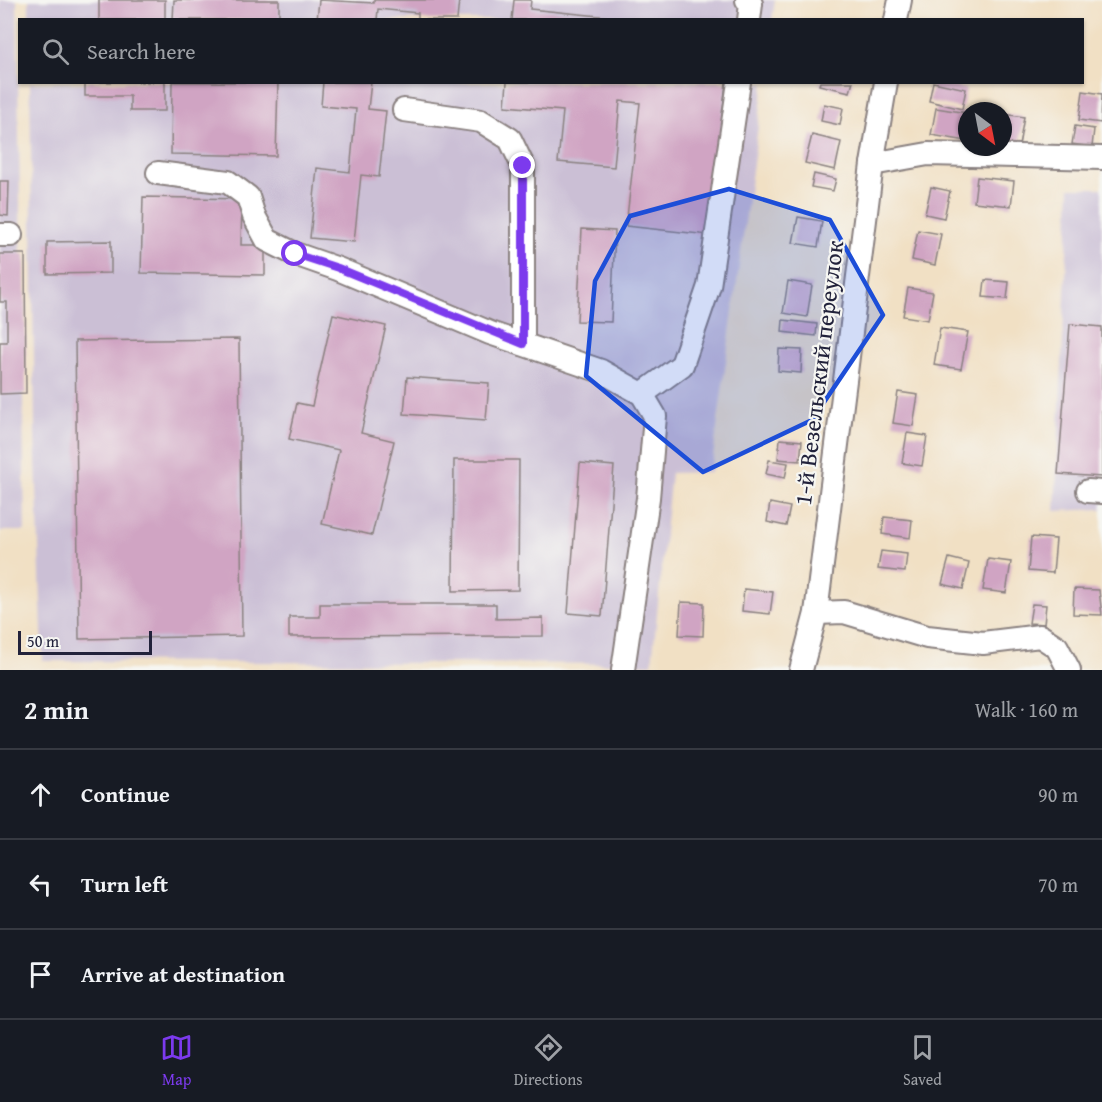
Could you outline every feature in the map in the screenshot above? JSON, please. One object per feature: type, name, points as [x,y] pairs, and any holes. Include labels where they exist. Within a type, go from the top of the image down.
[{"type":"street","points":[[747,0],[751,4],[749,18]]},
{"type":"street","points":[[896,18],[900,0]]},
{"type":"street","points":[[642,394],[682,365],[709,286],[739,84]]},
{"type":"street","name":"1-й Везельский переулок","points":[[801,670],[816,613],[872,164],[886,84]]},
{"type":"street","points":[[404,110],[481,121],[510,139],[523,166],[523,344]]},
{"type":"street","points":[[872,164],[928,154],[1102,158]]},
{"type":"street","points":[[158,173],[228,182],[248,197],[254,216],[267,240],[295,254],[338,268],[523,344],[601,371],[642,394],[655,416],[648,498],[623,670]]},
{"type":"street","points":[[816,613],[844,612],[927,637],[983,643],[1040,636],[1057,647],[1069,670]]},
{"type":"highlighted area","points":[[729,189],[830,220],[883,315],[812,420],[703,472],[586,376],[595,281],[630,216]]},
{"type":"shaded area","points":[[0,0],[17,0],[25,531],[0,531]]},
{"type":"shaded area","points":[[29,0],[775,0],[772,18],[29,18]]},
{"type":"shaded area","points":[[30,84],[764,84],[711,472],[671,473],[652,664],[43,661],[35,432]]},
{"type":"shaded area","points":[[1070,188],[1102,188],[1102,509],[1055,511]]},
{"type":"building","points":[[99,0],[165,0],[165,18],[99,18]]},
{"type":"building","points":[[174,0],[279,0],[279,18],[173,18]]},
{"type":"building","points":[[319,0],[374,3],[374,0],[459,0],[457,18],[418,18],[418,13],[378,9],[377,18],[317,18]]},
{"type":"building","points":[[514,0],[531,0],[530,9],[619,18],[512,18]]},
{"type":"building","points":[[85,84],[165,84],[165,111],[130,111],[130,96],[85,96]]},
{"type":"building","points":[[172,84],[278,84],[276,156],[171,154]]},
{"type":"building","points":[[323,84],[371,84],[368,109],[386,111],[379,177],[361,175],[354,242],[310,238],[317,168],[350,172],[356,109],[321,106]]},
{"type":"building","points":[[507,84],[726,84],[709,235],[626,226],[640,103],[620,101],[614,167],[558,162],[563,111],[505,106]]},
{"type":"building","points":[[819,84],[852,84],[850,92]]},
{"type":"building","points":[[933,84],[966,89],[963,102],[958,102],[958,108],[929,101]]},
{"type":"building","points":[[1083,91],[1102,94],[1101,123],[1079,120]]},
{"type":"building","points":[[824,104],[843,108],[840,125],[821,121]]},
{"type":"building","points":[[936,108],[958,112],[958,140],[931,135]]},
{"type":"building","points":[[1012,115],[1024,117],[1019,146],[1012,145]]},
{"type":"building","points":[[1075,126],[1094,129],[1092,147],[1072,144]]},
{"type":"building","points":[[812,135],[841,142],[835,170],[805,163]]},
{"type":"building","points":[[814,174],[836,179],[833,191],[811,187]]},
{"type":"building","points":[[977,177],[1014,181],[1011,206],[974,202]]},
{"type":"building","points":[[0,181],[9,181],[8,216],[0,215]]},
{"type":"building","points":[[931,187],[950,191],[944,218],[925,214]]},
{"type":"building","points":[[143,197],[242,199],[241,245],[265,245],[265,275],[141,273]]},
{"type":"building","points":[[798,217],[822,221],[818,247],[793,243]]},
{"type":"building","points":[[582,229],[615,231],[611,322],[577,321]]},
{"type":"building","points":[[918,230],[941,234],[935,265],[912,260]]},
{"type":"building","points":[[111,241],[111,273],[47,274],[47,242]]},
{"type":"building","points":[[0,254],[25,254],[26,393],[0,394],[0,342],[7,342],[7,302],[0,302]]},
{"type":"building","points":[[985,280],[1009,282],[1007,299],[983,297]]},
{"type":"building","points":[[788,281],[812,285],[807,317],[783,313]]},
{"type":"building","points":[[908,288],[933,292],[928,320],[903,316]]},
{"type":"building","points":[[333,314],[386,326],[361,433],[394,441],[372,535],[322,524],[339,450],[289,439],[297,403],[312,406]]},
{"type":"building","points":[[783,320],[817,324],[816,336],[782,332]]},
{"type":"building","points":[[1070,324],[1102,327],[1102,477],[1058,474]]},
{"type":"building","points":[[940,328],[968,332],[961,369],[934,365]]},
{"type":"building","points":[[239,339],[242,636],[79,639],[75,341]]},
{"type":"building","points":[[779,349],[802,350],[801,373],[778,371]]},
{"type":"building","points":[[407,377],[489,383],[486,420],[404,414]]},
{"type":"building","points":[[898,392],[918,395],[913,426],[893,423]]},
{"type":"building","points":[[907,433],[927,436],[922,466],[902,463]]},
{"type":"building","points":[[780,439],[802,441],[800,461],[778,459]]},
{"type":"building","points":[[454,460],[519,460],[518,590],[453,591]]},
{"type":"building","points":[[769,460],[788,463],[785,478],[766,474]]},
{"type":"building","points":[[580,463],[614,466],[602,616],[568,613]]},
{"type":"building","points":[[770,503],[790,507],[786,526],[767,522]]},
{"type":"building","points":[[884,517],[912,520],[910,538],[882,534]]},
{"type":"building","points":[[1031,537],[1056,539],[1053,573],[1028,571]]},
{"type":"building","points":[[881,551],[907,554],[905,572],[878,569]]},
{"type":"building","points":[[949,558],[969,563],[963,589],[942,584]]},
{"type":"building","points":[[988,559],[1011,562],[1006,593],[983,590]]},
{"type":"building","points":[[744,589],[773,592],[770,614],[742,611]]},
{"type":"building","points":[[1074,589],[1099,590],[1102,615],[1073,614]]},
{"type":"building","points":[[681,602],[704,603],[703,636],[679,635]]},
{"type":"building","points":[[320,604],[496,604],[496,619],[543,618],[543,636],[289,637],[289,617],[320,617]]},
{"type":"building","points":[[1032,604],[1046,605],[1044,624],[1029,623]]},
{"type":"route","points":[[295,254],[338,268],[490,333],[523,344],[523,166]]}]
